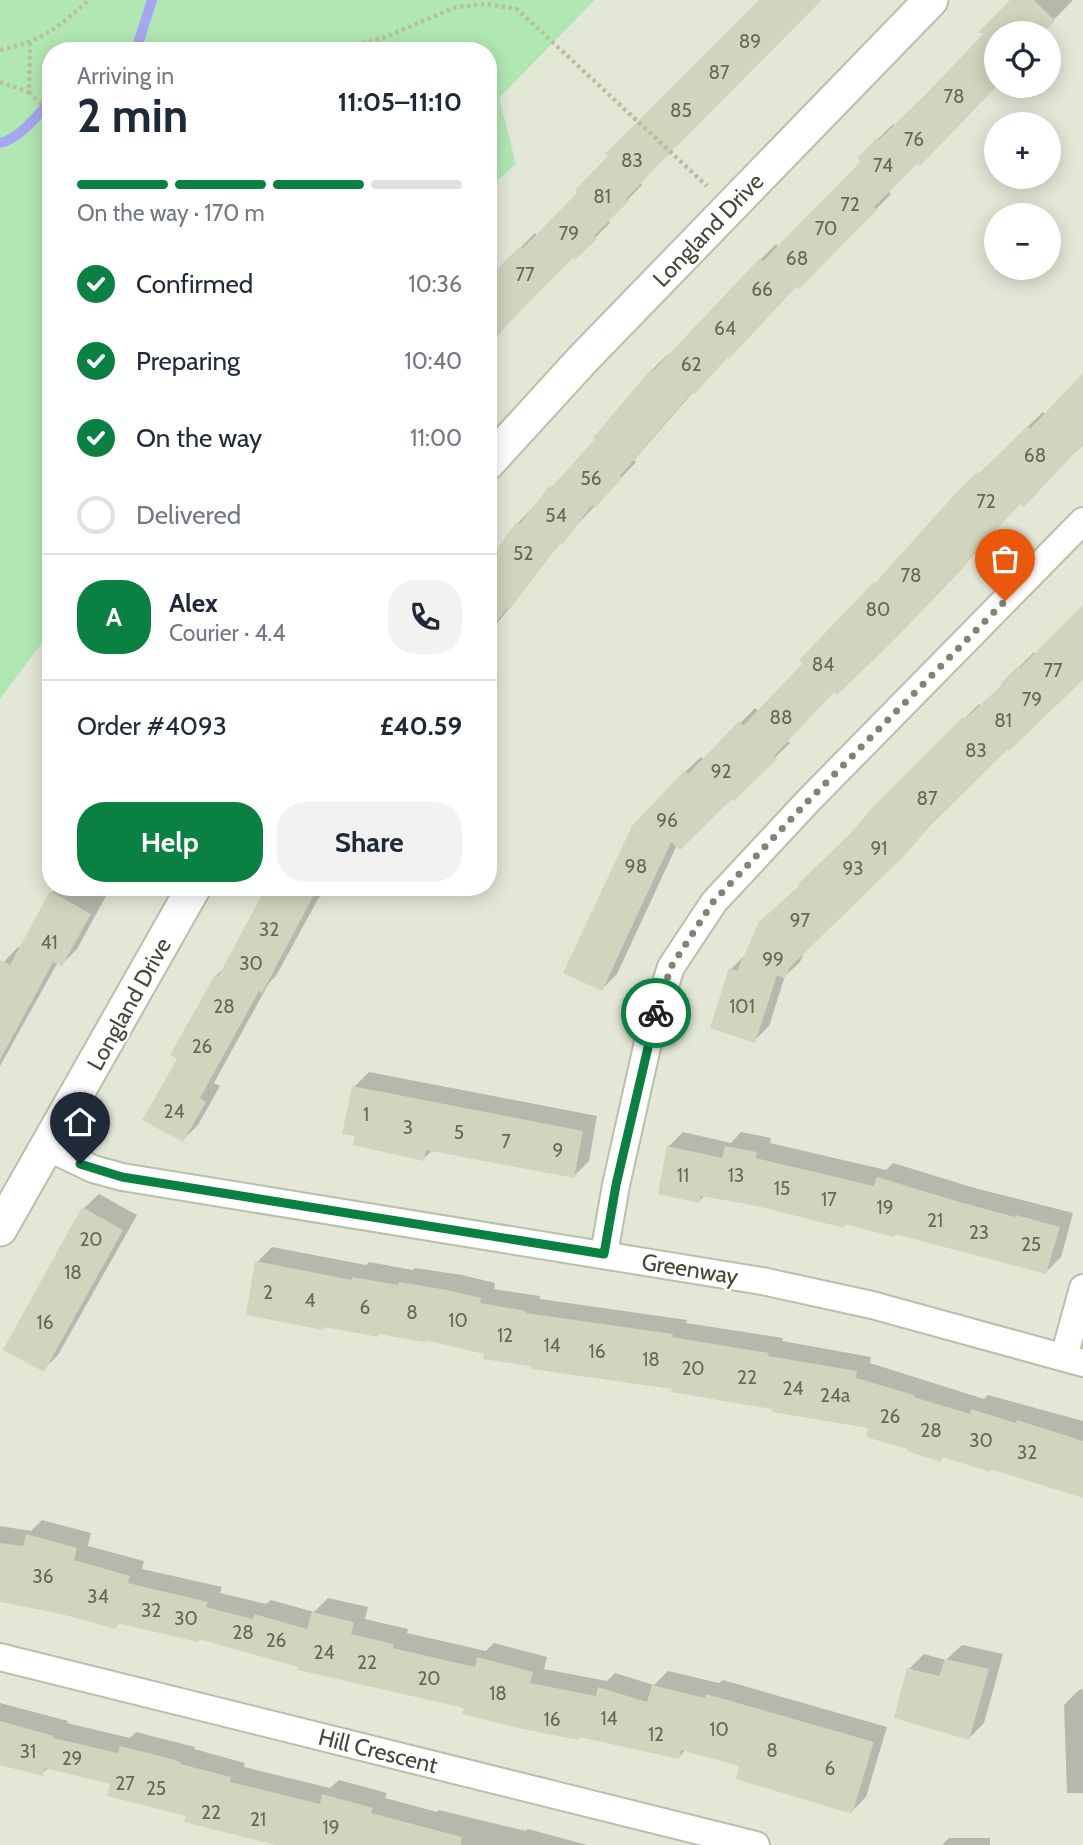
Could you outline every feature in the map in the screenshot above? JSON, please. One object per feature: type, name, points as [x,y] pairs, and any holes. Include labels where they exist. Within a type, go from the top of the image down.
[{"type":"street","name":"Longland Drive","points":[[497,453],[583,359],[931,0]]},
{"type":"street","points":[[604,1254],[616,1185],[651,1029],[671,967],[713,902],[809,800],[1083,521]]},
{"type":"street","name":"Longland Drive","points":[[0,1229],[189,896]]},
{"type":"street","name":"Greenway","points":[[47,1147],[93,1170],[122,1177],[762,1281],[872,1305],[1073,1360]]},
{"type":"street","points":[[1073,1360],[1083,1288]]},
{"type":"street","name":"Hill Crescent","points":[[0,1657],[756,1845]]},
{"type":"path","points":[[0,50],[30,43],[56,29],[89,0]]},
{"type":"path","points":[[368,42],[456,7],[486,4],[517,9],[729,208]]},
{"type":"path","points":[[29,92],[30,43]]},
{"type":"path","points":[[0,82],[29,92],[42,104]]},
{"type":"shaded area","points":[[595,0],[1083,0],[1083,1845],[0,1845],[0,699],[42,643],[42,896],[497,896],[497,100]]},
{"type":"green space","points":[[0,0],[595,0],[499,98],[516,164],[497,181],[497,42],[42,42],[42,643],[0,699]]},
{"type":"building","points":[[759,0],[822,0],[626,199],[629,201],[594,236],[597,239],[575,260],[573,258],[497,335],[497,269],[519,247],[522,249],[577,193],[575,190],[608,156],[605,154]]},
{"type":"building","points":[[1010,0],[1034,0],[1055,21],[990,21]]},
{"type":"building","points":[[984,33],[985,98],[920,166],[918,163],[874,207],[877,210],[799,289],[796,287],[695,394],[692,392],[620,476],[622,478],[595,508],[592,505],[509,610],[507,608],[497,621],[497,548],[517,522],[520,524],[550,485],[552,487],[595,439],[593,438],[651,369],[653,371],[760,258],[763,261],[860,162],[857,158],[877,138],[879,140]]},
{"type":"building","points":[[1083,373],[1083,444],[1024,507],[1020,504],[893,641],[837,695],[834,692],[774,756],[777,759],[734,801],[732,799],[680,850],[671,842],[602,991],[563,973],[632,826],[685,770],[688,774],[739,721],[743,726],[803,663],[799,660],[875,583],[956,493],[1027,426],[1030,429]]},
{"type":"building","points":[[1083,605],[1083,680],[930,826],[905,855],[790,967],[785,979],[777,975],[755,1043],[710,1028],[729,968],[737,971],[759,922],[799,886],[797,885],[963,717],[965,719],[1003,684],[1001,683],[1018,666],[1020,668]]},
{"type":"building","points":[[47,896],[59,896],[91,914],[62,966],[53,962],[0,1060],[0,960],[10,965]]},
{"type":"building","points":[[261,896],[313,896],[262,993],[259,991],[200,1098],[206,1102],[183,1142],[142,1120],[177,1059],[170,1055],[215,975],[218,977]]},
{"type":"building","points":[[352,1086],[583,1131],[574,1178],[426,1150],[424,1161],[353,1145],[355,1136],[342,1134]]},
{"type":"building","points":[[667,1146],[722,1158],[725,1146],[757,1152],[756,1158],[874,1186],[877,1177],[963,1203],[1060,1227],[1046,1274],[895,1234],[894,1237],[845,1224],[844,1228],[757,1206],[701,1196],[699,1203],[658,1194]]},
{"type":"building","points":[[82,1207],[123,1230],[44,1372],[3,1350]]},
{"type":"building","points":[[255,1261],[352,1280],[352,1277],[447,1290],[481,1298],[480,1303],[526,1313],[673,1334],[672,1337],[857,1371],[856,1378],[914,1397],[970,1414],[971,1409],[1016,1423],[1017,1420],[1083,1441],[1083,1498],[991,1469],[991,1472],[942,1457],[941,1462],[907,1451],[866,1437],[868,1428],[671,1392],[672,1389],[531,1369],[531,1366],[483,1359],[484,1354],[425,1340],[379,1334],[379,1337],[324,1327],[323,1330],[246,1315]]},
{"type":"building","points":[[26,1534],[77,1548],[74,1560],[130,1576],[128,1583],[208,1602],[206,1607],[253,1619],[254,1614],[307,1629],[312,1612],[354,1622],[351,1634],[394,1644],[393,1648],[475,1667],[477,1657],[533,1672],[530,1683],[596,1696],[598,1687],[647,1702],[652,1685],[705,1698],[706,1694],[874,1742],[852,1814],[736,1779],[739,1766],[681,1750],[679,1759],[579,1737],[578,1740],[518,1728],[462,1714],[464,1708],[298,1670],[298,1667],[199,1639],[198,1642],[117,1623],[116,1629],[61,1614],[0,1602],[0,1543],[23,1546]]},
{"type":"building","points":[[945,1659],[989,1669],[969,1740],[894,1718],[907,1668],[939,1676]]},
{"type":"building","points":[[0,1721],[54,1736],[53,1738],[118,1753],[120,1746],[164,1757],[181,1762],[180,1764],[231,1777],[230,1782],[320,1804],[322,1794],[373,1808],[371,1813],[462,1837],[461,1845],[276,1845],[184,1822],[186,1816],[107,1796],[110,1784],[45,1768],[43,1776],[0,1765]]},
{"type":"waterway","points":[[139,42],[152,0]]},
{"type":"waterway","points":[[0,143],[15,136],[42,111]]},
{"type":"way so far","points":[[656,1013],[671,967],[713,902],[809,800],[1005,601]]},
{"type":"route","points":[[80,1164],[122,1177],[604,1254],[616,1185],[656,1013]]}]
